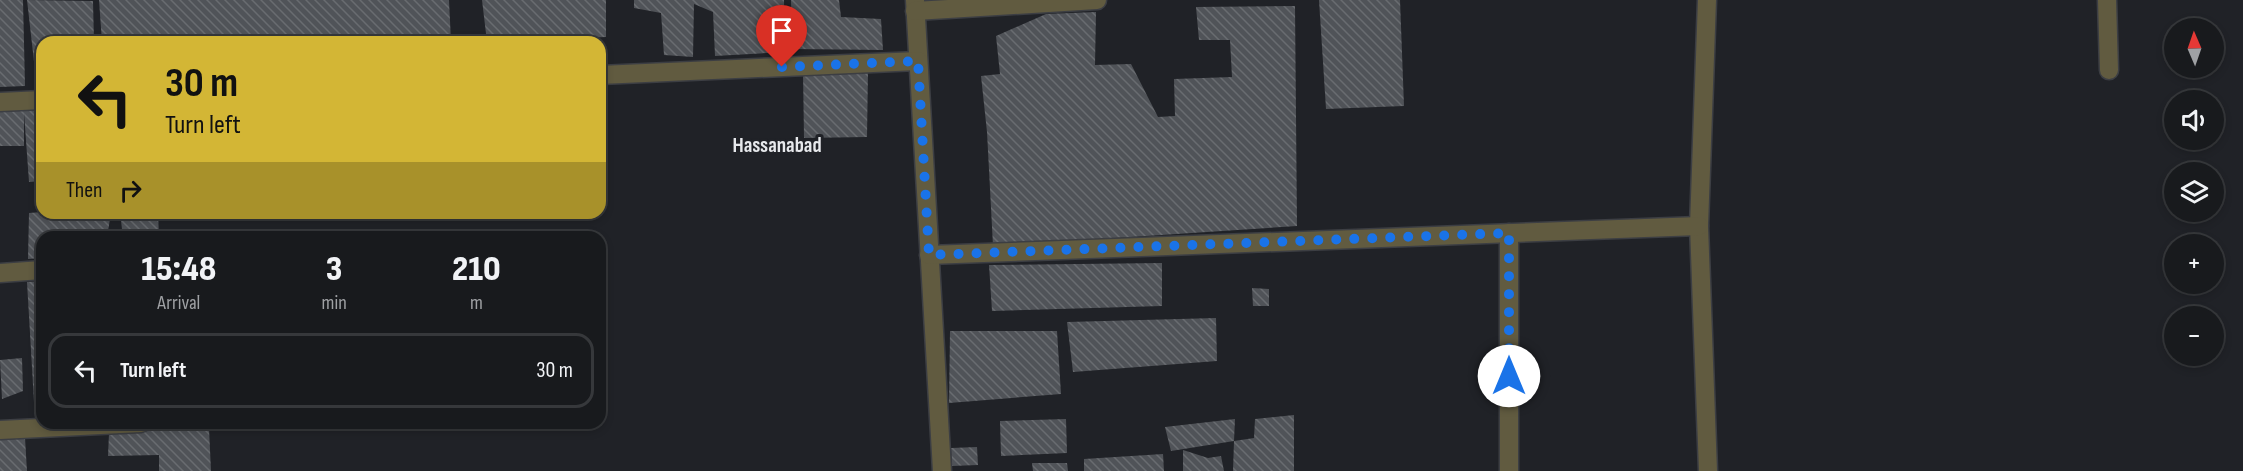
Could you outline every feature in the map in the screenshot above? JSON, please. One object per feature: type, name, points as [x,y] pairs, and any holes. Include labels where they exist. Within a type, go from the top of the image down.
[{"type":"street","points":[[942,471],[915,6],[1097,0]]},
{"type":"street","points":[[1707,0],[1699,226],[1708,471]]},
{"type":"street","points":[[2107,0],[2109,70]]},
{"type":"street","points":[[606,75],[918,61]]},
{"type":"street","points":[[0,102],[36,100]]},
{"type":"street","points":[[929,255],[1699,226]]},
{"type":"street","points":[[1509,233],[1509,471]]},
{"type":"street","points":[[0,273],[36,270]]},
{"type":"street","points":[[0,430],[36,428]]},
{"type":"building","points":[[0,0],[23,0],[25,86],[0,87]]},
{"type":"building","points":[[27,0],[93,1],[94,36],[36,36],[36,79]]},
{"type":"building","points":[[99,0],[449,0],[451,36],[102,36]]},
{"type":"building","points":[[482,0],[606,0],[606,36],[486,36]]},
{"type":"building","points":[[634,0],[784,0],[785,52],[715,56],[713,12],[694,4],[693,57],[664,55],[661,13],[634,8]]},
{"type":"building","points":[[791,0],[839,0],[841,17],[881,19],[883,50],[792,49]]},
{"type":"building","points":[[1319,0],[1400,0],[1404,106],[1326,109]]},
{"type":"building","points":[[1295,6],[1297,226],[993,246],[987,132],[981,76],[1000,74],[996,36],[1046,14],[1096,12],[1095,65],[1131,64],[1158,117],[1175,116],[1174,79],[1232,77],[1230,40],[1199,40],[1196,7]]},
{"type":"building","points":[[868,71],[867,137],[804,138],[803,72]]},
{"type":"building","points":[[0,105],[36,105],[36,181],[29,182],[24,113],[24,146],[0,146]]},
{"type":"building","points":[[36,212],[36,219],[110,219],[108,231],[36,231],[36,258],[28,259],[29,213]]},
{"type":"building","points":[[121,219],[158,219],[159,231],[122,231]]},
{"type":"building","points":[[1162,263],[1162,306],[992,311],[989,265]]},
{"type":"building","points":[[36,281],[35,419],[27,282]]},
{"type":"building","points":[[1252,288],[1269,289],[1269,306],[1253,306]]},
{"type":"building","points":[[1216,318],[1217,361],[1073,372],[1067,322]]},
{"type":"building","points":[[950,331],[1057,331],[1061,394],[949,403]]},
{"type":"building","points":[[22,358],[23,391],[2,399],[0,360]]},
{"type":"building","points":[[1294,415],[1294,471],[1233,471],[1234,441],[1254,438],[1255,419]]},
{"type":"building","points":[[1066,419],[1067,453],[1001,456],[1000,421]]},
{"type":"building","points":[[1235,419],[1234,441],[1171,451],[1165,427]]},
{"type":"building","points":[[209,429],[211,471],[159,471],[159,455],[108,456],[109,433]]},
{"type":"building","points":[[0,433],[25,438],[27,471],[0,471]]},
{"type":"building","points":[[977,447],[978,465],[952,466],[951,448]]},
{"type":"building","points":[[1183,450],[1208,458],[1221,456],[1224,471],[1183,471]]},
{"type":"building","points":[[1163,454],[1164,471],[1084,471],[1084,459]]},
{"type":"building","points":[[1032,463],[1067,463],[1068,471],[1033,471]]},
{"type":"district","name":"Hassanabad","points":[[777,145]]},
{"type":"route","points":[[782,67],[918,61],[929,255],[1509,233],[1509,376]]}]
